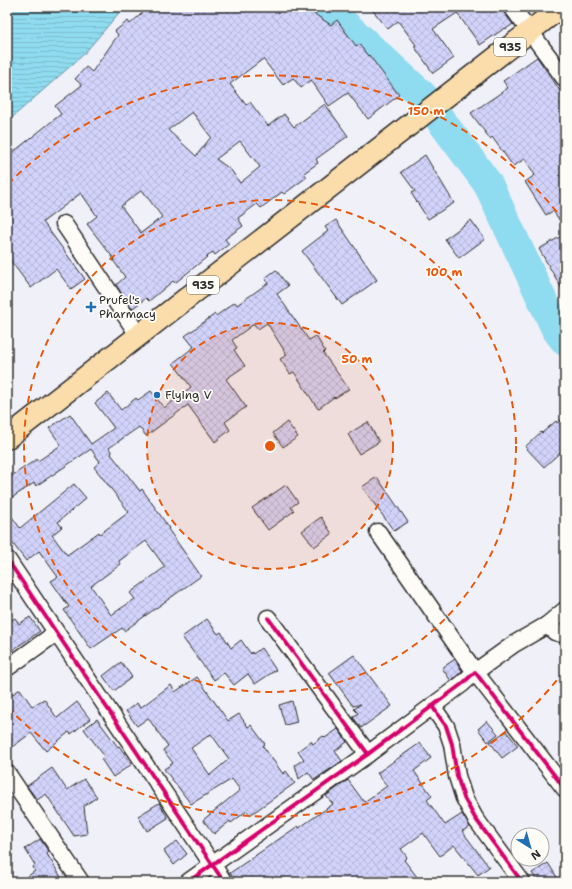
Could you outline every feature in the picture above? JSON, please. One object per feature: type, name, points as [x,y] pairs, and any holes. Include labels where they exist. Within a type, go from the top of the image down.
[{"type":"main road","name":"935","points":[[7,438],[561,7]]},
{"type":"street","points":[[512,7],[565,80]]},
{"type":"street","points":[[64,224],[139,336]]},
{"type":"street","points":[[378,532],[475,672],[565,789]]},
{"type":"street","points":[[7,559],[224,882]]},
{"type":"street","points":[[188,882],[368,754],[514,644],[547,626],[565,610]]},
{"type":"street","points":[[268,618],[368,754]]},
{"type":"street","points":[[547,626],[555,632],[565,636]]},
{"type":"street","points":[[7,668],[56,633]]},
{"type":"street","points":[[432,706],[446,726],[452,744],[456,776],[464,798],[475,818],[522,882]]},
{"type":"street","points":[[7,773],[81,882]]},
{"type":"water","points":[[7,7],[124,7],[83,55],[7,122]]},
{"type":"building","points":[[149,7],[301,7],[309,13],[310,11],[331,25],[337,20],[356,46],[359,44],[368,56],[369,55],[399,95],[368,119],[348,93],[329,106],[311,80],[301,88],[293,78],[283,85],[263,59],[230,84],[246,105],[250,102],[268,126],[284,114],[294,127],[325,104],[348,136],[316,159],[318,163],[304,173],[307,177],[284,194],[282,192],[261,208],[257,204],[238,218],[243,226],[225,239],[229,244],[215,255],[213,252],[175,283],[173,281],[149,301],[146,298],[132,309],[116,285],[125,277],[113,260],[114,259],[87,224],[97,216],[81,193],[43,222],[85,279],[71,289],[56,269],[31,288],[7,256],[7,157],[61,114],[55,106],[82,85],[75,79],[86,67],[92,72],[118,35],[115,31],[128,21],[130,24]],"holes":[[[192,112],[211,137],[196,156],[168,130]],[[240,141],[260,167],[240,183],[231,170],[216,159]],[[142,190],[162,217],[141,233],[121,206]]]},
{"type":"building","points":[[370,7],[503,7],[504,13],[513,24],[480,45],[457,13],[433,29],[454,58],[433,73],[414,46],[416,45],[398,21],[388,29]]},
{"type":"building","points":[[537,57],[565,98],[565,187],[560,190],[565,198],[565,228],[553,211],[546,215],[525,182],[535,175],[525,159],[513,166],[492,137],[490,139],[471,113],[508,88],[503,81]]},
{"type":"building","points":[[425,155],[454,203],[428,219],[411,193],[415,191],[401,172]]},
{"type":"building","points":[[336,220],[377,280],[342,305],[302,251],[328,231],[325,227]]},
{"type":"building","points":[[471,220],[485,239],[459,258],[445,239]]},
{"type":"building","points":[[565,234],[565,294],[539,249]]},
{"type":"building","points":[[276,270],[288,286],[277,294],[309,340],[316,336],[325,351],[323,353],[349,389],[335,398],[334,397],[318,409],[294,372],[290,374],[280,359],[287,355],[267,323],[258,329],[254,324],[232,340],[237,348],[234,350],[245,366],[226,379],[246,407],[225,422],[230,430],[215,442],[188,405],[146,436],[139,427],[109,448],[112,453],[111,454],[140,491],[142,489],[201,576],[124,631],[122,628],[91,649],[64,610],[69,607],[51,581],[58,577],[39,551],[26,561],[7,536],[7,510],[20,528],[74,484],[86,498],[58,522],[62,527],[52,535],[67,555],[99,532],[100,534],[129,512],[94,467],[100,462],[91,449],[36,486],[34,483],[7,501],[7,479],[37,459],[38,461],[61,445],[49,428],[70,414],[91,444],[114,428],[95,403],[108,393],[121,410],[136,398],[138,400],[151,391],[164,408],[191,387],[173,363],[194,347],[185,336],[215,314],[216,316],[235,302],[237,305],[268,283],[265,278]],"holes":[[[146,541],[165,567],[130,593],[135,599],[111,615],[91,586],[121,564],[119,561]]]},
{"type":"building","points":[[565,417],[565,448],[544,467],[525,447],[541,432],[542,433],[556,421],[557,423]]},
{"type":"building","points":[[287,422],[298,437],[283,447],[273,433]]},
{"type":"building","points":[[368,422],[379,442],[359,454],[348,434]]},
{"type":"building","points":[[377,477],[408,522],[394,531],[362,487]]},
{"type":"building","points":[[286,485],[298,502],[291,507],[294,511],[268,530],[252,508]]},
{"type":"building","points":[[321,517],[332,534],[314,547],[302,531]]},
{"type":"building","points":[[30,617],[40,631],[7,654],[7,623],[15,618],[19,624]]},
{"type":"building","points":[[207,619],[218,634],[221,632],[231,648],[241,640],[251,654],[252,652],[253,654],[261,648],[276,670],[255,684],[248,674],[234,685],[224,673],[214,680],[182,637]]},
{"type":"building","points":[[354,655],[392,706],[361,728],[353,717],[358,713],[354,709],[361,704],[353,706],[329,673]]},
{"type":"building","points":[[455,659],[462,671],[451,681],[442,668]]},
{"type":"building","points":[[121,662],[132,677],[114,691],[103,676]]},
{"type":"building","points":[[197,677],[228,721],[239,714],[248,727],[251,725],[265,744],[263,746],[283,774],[286,771],[295,783],[250,815],[247,811],[231,823],[230,821],[214,834],[203,820],[240,790],[232,779],[191,804],[164,769],[173,763],[163,750],[168,746],[148,718],[137,726],[126,711],[137,703],[140,708],[171,685],[175,692]],"holes":[[[211,734],[229,759],[210,775],[191,748]]]},
{"type":"building","points":[[20,689],[32,706],[44,699],[57,718],[77,702],[90,719],[71,734],[69,732],[46,751],[31,733],[7,751],[7,698]]},
{"type":"building","points":[[292,701],[297,722],[285,725],[279,705]]},
{"type":"building","points":[[97,719],[132,764],[113,777],[101,759],[105,757],[84,729]]},
{"type":"building","points":[[487,721],[498,734],[488,742],[478,729]]},
{"type":"building","points":[[338,729],[347,742],[335,751],[342,761],[314,780],[308,772],[299,779],[295,765],[304,759],[298,751],[311,741],[313,744],[323,736],[325,738]]},
{"type":"building","points":[[506,731],[518,746],[502,758],[490,742]]},
{"type":"building","points":[[420,743],[431,758],[414,771],[432,796],[427,800],[445,825],[462,814],[470,827],[462,831],[489,867],[478,875],[454,845],[440,856],[423,833],[401,849],[407,857],[404,860],[421,882],[237,882],[230,873],[298,826],[299,828],[333,804],[326,796],[348,780],[364,802],[387,786],[377,773]]},
{"type":"building","points":[[52,768],[67,790],[84,779],[97,797],[84,806],[87,834],[74,836],[46,794],[37,800],[27,786]]},
{"type":"building","points":[[159,803],[168,818],[147,831],[138,816]]},
{"type":"building","points":[[40,839],[49,852],[47,854],[64,882],[20,882],[35,871],[33,867],[35,865],[25,849]]},
{"type":"building","points":[[177,841],[187,854],[174,865],[164,851]]},
{"type":"building","points":[[550,866],[560,882],[538,882],[532,873],[542,867]]},
{"type":"waterway","points":[[326,7],[422,95],[488,184],[556,329],[565,341]]},
{"type":"cycle path","points":[[7,559],[224,882]]},
{"type":"cycle path","points":[[268,618],[368,754]]},
{"type":"cycle path","points":[[188,882],[368,754],[462,684],[475,672],[565,789]]},
{"type":"cycle path","points":[[432,706],[446,726],[452,744],[457,776],[464,798],[475,818],[522,882]]},
{"type":"place","name":"Prufel's Pharmacy","points":[[91,307]]},
{"type":"place","name":"Flying V","points":[[157,395]]}]
